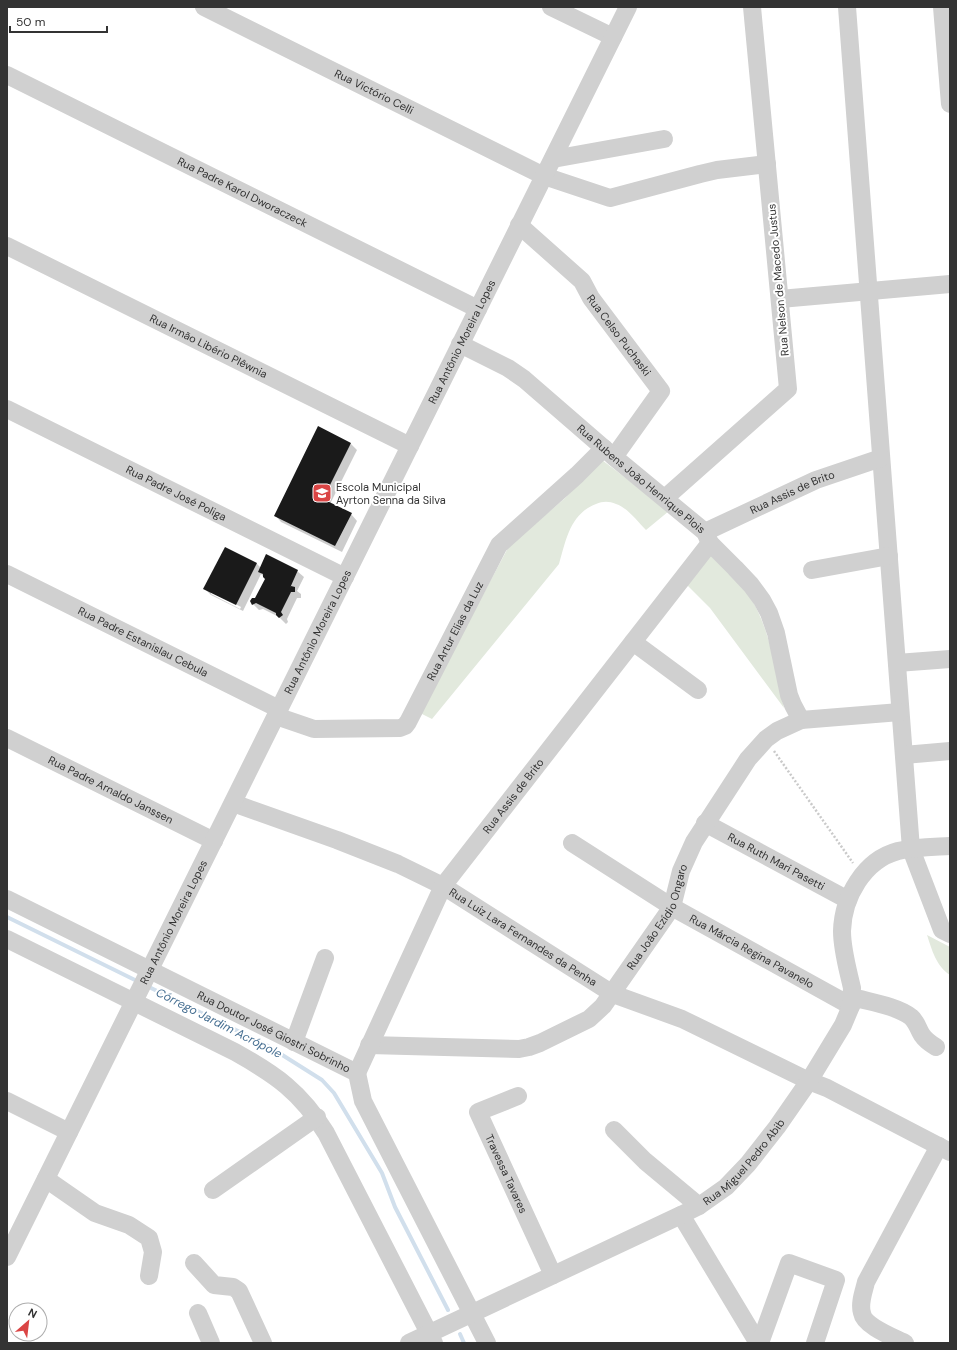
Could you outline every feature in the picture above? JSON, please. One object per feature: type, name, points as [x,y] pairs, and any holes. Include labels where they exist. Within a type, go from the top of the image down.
[{"type":"street","name":"Rua Victório Celli","points":[[204,7],[544,176],[610,198],[718,170],[767,164]]},
{"type":"street","points":[[551,7],[613,37]]},
{"type":"street","name":"Rua Antônio Moreira Lopes","points":[[7,1258],[628,7]]},
{"type":"street","name":"Rua Nelson de Macedo Justus","points":[[665,498],[788,388],[752,7]]},
{"type":"street","points":[[847,7],[911,849],[942,930],[950,934]]},
{"type":"street","points":[[942,7],[950,104]]},
{"type":"street","name":"Rua Padre Karol Dworaczeck","points":[[7,75],[478,309]]},
{"type":"street","points":[[553,159],[664,139]]},
{"type":"street","name":"Rua Celso Puchaski","points":[[520,225],[582,281],[591,298],[661,391],[609,452]]},
{"type":"street","name":"Rua Irmão Libério Plêwnia","points":[[7,246],[410,446]]},
{"type":"street","points":[[780,299],[950,284]]},
{"type":"street","name":"Rua Rubens João Henrique Plois","points":[[460,344],[508,368],[524,378],[609,452],[665,498],[707,538],[751,585],[769,613],[776,633],[789,695],[801,720]]},
{"type":"street","name":"Rua Padre José Poliga","points":[[7,409],[345,577]]},
{"type":"street","name":"Rua Artur Elias da Luz","points":[[278,712],[314,729],[400,728],[405,726],[499,545],[577,475],[609,452]]},
{"type":"street","name":"Rua Assis de Brito","points":[[357,1073],[443,886],[633,642],[707,538],[816,480],[881,458]]},
{"type":"street","points":[[812,570],[889,556]]},
{"type":"street","name":"Rua Padre Estanislau Cebula","points":[[7,574],[278,712]]},
{"type":"street","points":[[633,642],[698,690]]},
{"type":"street","points":[[897,663],[950,659]]},
{"type":"street","name":"Rua João Ezídio Ongaro","points":[[369,1045],[509,1050],[529,1047],[589,1019],[613,994],[672,907],[679,877],[687,857],[706,823],[748,759],[766,739],[776,731],[801,720],[900,712]]},
{"type":"street","name":"Rua Padre Arnaldo Janssen","points":[[7,738],[214,841]]},
{"type":"street","points":[[904,755],[950,752]]},
{"type":"street","name":"Rua Luiz Lara Fernandes da Penha","points":[[233,803],[359,848],[398,864],[443,886],[613,994],[682,1019],[827,1088],[945,1149]]},
{"type":"street","name":"Rua Ruth Mari Pasetti","points":[[706,823],[848,900]]},
{"type":"street","name":"Rua Márcia Regina Pavanelo","points":[[572,843],[672,907],[852,1001],[893,1009],[911,1017],[917,1023],[926,1040],[936,1047]]},
{"type":"street","points":[[852,1001],[842,932],[848,900],[862,876],[874,864],[897,851],[950,846]]},
{"type":"street","name":"Rua Doutor José Giostri Sobrinho","points":[[7,899],[357,1073],[363,1101],[487,1343]]},
{"type":"street","points":[[7,939],[259,1066],[296,1093],[316,1117],[337,1154],[432,1338]]},
{"type":"street","points":[[294,1042],[325,958]]},
{"type":"street","name":"Rua Miguel Pedro Abib","points":[[409,1343],[432,1338],[472,1313],[699,1206],[726,1187],[748,1164],[790,1110],[843,1025],[852,1001]]},
{"type":"street","name":"Travessa Tavares","points":[[518,1096],[478,1112],[553,1275]]},
{"type":"street","points":[[7,1101],[69,1132]]},
{"type":"street","points":[[213,1190],[316,1117]]},
{"type":"street","points":[[614,1130],[645,1161],[699,1206]]},
{"type":"street","points":[[904,1343],[868,1324],[862,1314],[861,1304],[866,1282],[945,1149]]},
{"type":"street","points":[[46,1179],[94,1213],[129,1225],[149,1238],[153,1252],[149,1276]]},
{"type":"street","points":[[681,1215],[759,1343]]},
{"type":"street","points":[[194,1263],[214,1285],[233,1287],[239,1291],[263,1343]]},
{"type":"street","points":[[759,1343],[789,1263],[836,1280],[815,1343]]},
{"type":"street","points":[[198,1313],[211,1343]]},
{"type":"path","points":[[766,739],[862,876]]},
{"type":"shaded area","points":[[602,460],[669,511],[646,530],[628,512],[613,503],[601,502],[587,508],[580,514],[570,529],[559,564],[432,719],[420,713],[509,546],[564,499]]},
{"type":"shaded area","points":[[709,554],[744,589],[753,601],[760,615],[770,646],[784,708],[710,608],[687,585]]},
{"type":"shaded area","points":[[927,935],[950,947],[950,975],[938,962]]},
{"type":"building","points":[[318,426],[351,443],[323,499],[352,513],[335,546],[274,516]]},
{"type":"building","points":[[225,547],[257,563],[236,605],[203,589]]},
{"type":"building","points":[[266,554],[298,570],[290,588],[291,586],[295,587],[295,592],[291,592],[281,612],[283,615],[279,618],[276,613],[256,603],[252,605],[250,601],[252,598],[255,598],[265,579],[263,574],[258,572]]},
{"type":"waterway","name":"Córrego Jardim Acrópole","points":[[7,917],[139,982]]},
{"type":"waterway","name":"Córrego Jardim Acrópole","points":[[147,986],[268,1046],[322,1080],[334,1093],[382,1173],[395,1207],[448,1310]]},
{"type":"waterway","name":"Córrego Jardim Acrópole","points":[[460,1334],[464,1343]]},
{"type":"place","name":"Escola Municipal Ayrton Senna da Silva","points":[[322,493]]}]
